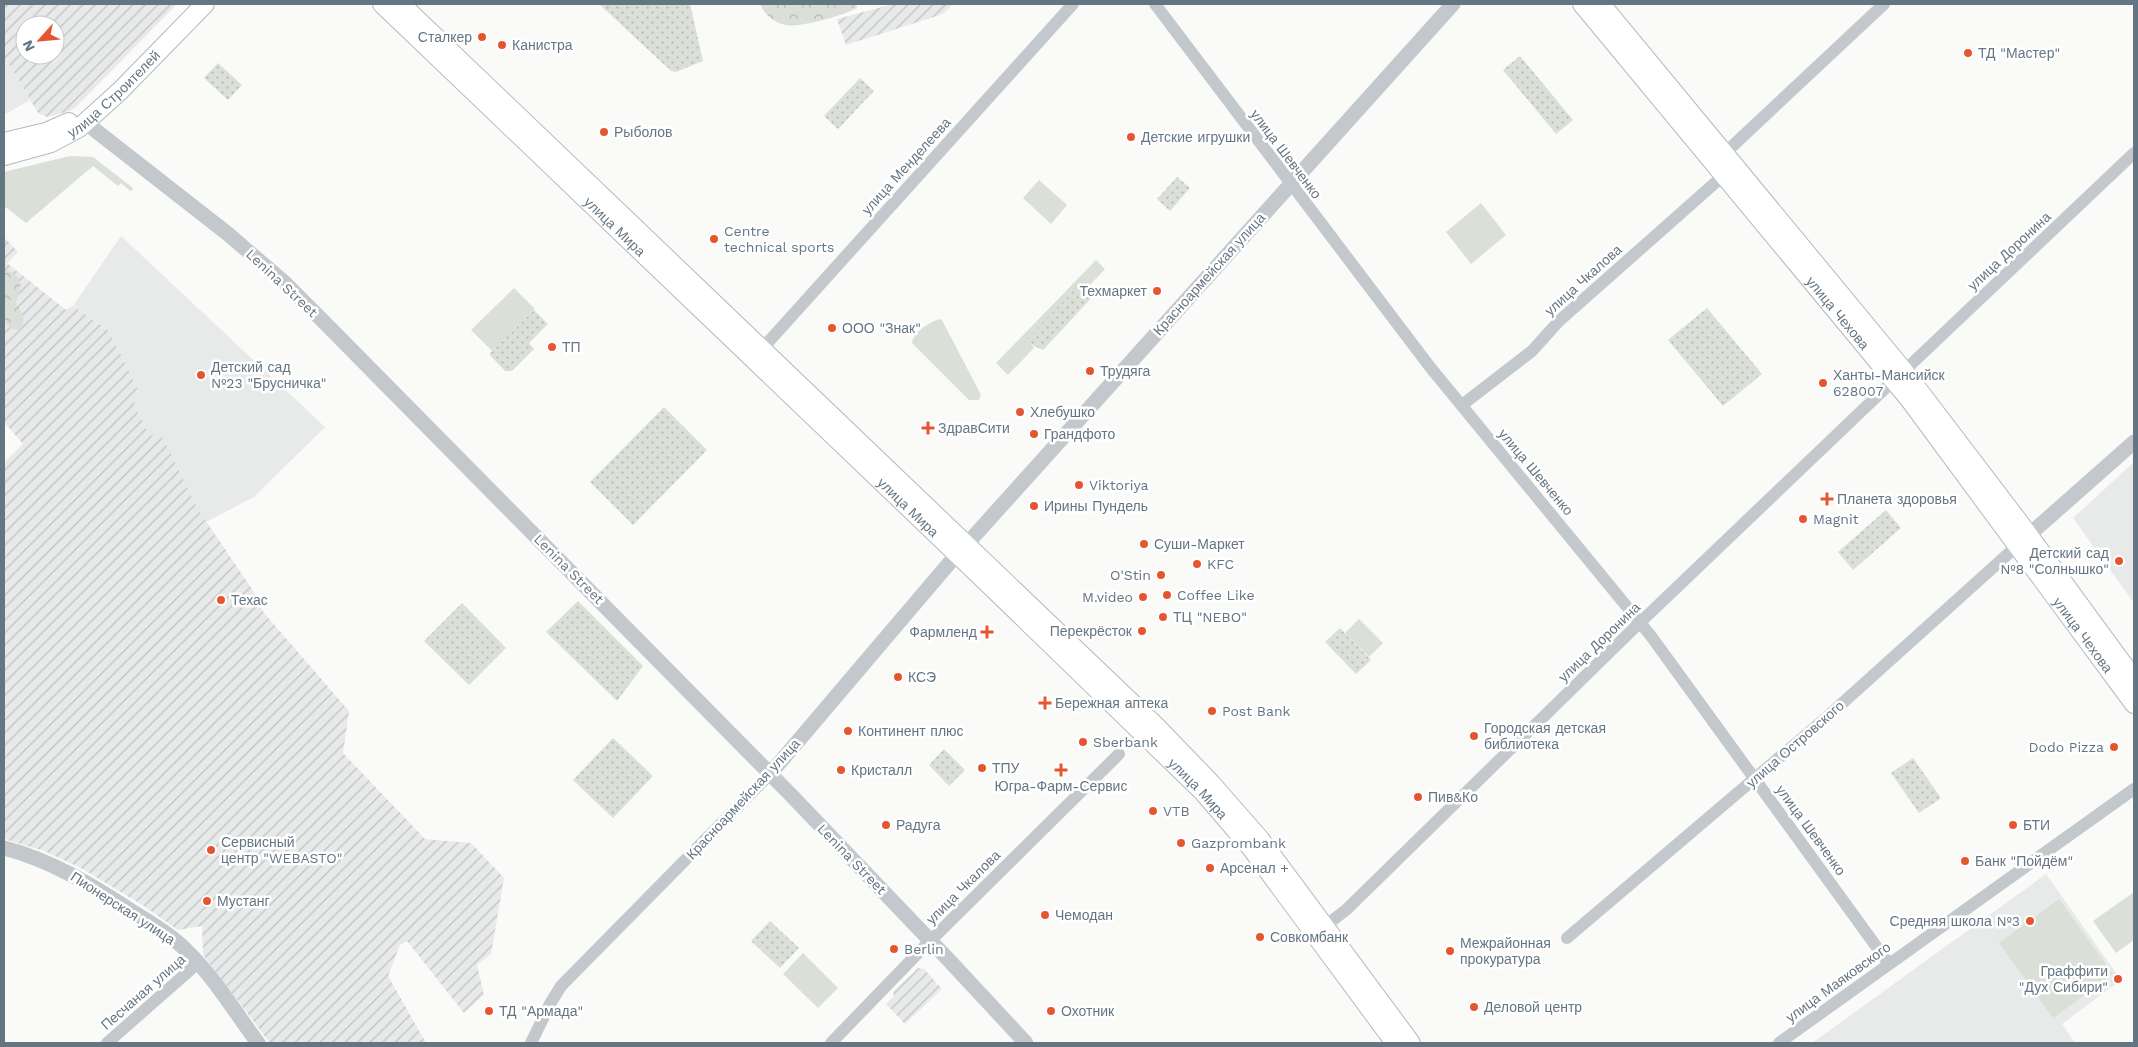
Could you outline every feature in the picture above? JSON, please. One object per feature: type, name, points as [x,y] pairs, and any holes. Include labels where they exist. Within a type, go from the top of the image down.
[{"type":"main road","name":"улица Строителей","points":[[4,156],[51,143],[73,132],[82,119],[192,4]]},
{"type":"main road","name":"улица Строителей","points":[[4,142],[57,128],[82,119],[205,4]]},
{"type":"main road","name":"улица Мира","points":[[382,4],[580,184],[1238,812],[1395,1043]]},
{"type":"main road","name":"улица Мира","points":[[401,4],[580,184]]},
{"type":"main road","name":"улица Чехова","points":[[1582,4],[1724,175],[1899,375]]},
{"type":"main road","name":"улица Чехова","points":[[1601,4],[1725,153],[1899,375],[2024,540],[2134,679]]},
{"type":"main road","points":[[1724,175],[1725,153]]},
{"type":"main road","name":"улица Чехова","points":[[2024,540],[2134,704]]},
{"type":"main road","name":"улица Мира","points":[[1319,930],[1411,1043]]},
{"type":"street","name":"улица Менделеева","points":[[758,354],[1073,4]]},
{"type":"street","name":"улица Шевченко","points":[[1154,4],[1386,310],[1462,406],[1640,622],[1889,964]]},
{"type":"street","name":"Красноармейская улица","points":[[531,1043],[561,986],[770,774],[962,550],[1453,4]]},
{"type":"street","points":[[1725,153],[1884,4]]},
{"type":"street","name":"Lenina Street","points":[[82,119],[228,234],[289,287],[770,774],[1026,1043]]},
{"type":"street","name":"улица Доронина","points":[[1319,930],[1346,910],[1640,622],[2134,153]]},
{"type":"street","name":"улица Чкалова","points":[[1462,406],[1532,351],[1559,321],[1724,175]]},
{"type":"street","name":"улица Островского","points":[[1566,938],[1755,779],[2134,442]]},
{"type":"street","name":"улица Чкалова","points":[[831,1043],[930,941],[1118,754]]},
{"type":"street","name":"улица Маяковского","points":[[1779,1043],[2134,789]]},
{"type":"street","name":"Пионерская улица","points":[[4,848],[46,862],[88,884],[162,930],[186,949],[198,963],[258,1043]]},
{"type":"street","name":"Песчаная улица","points":[[107,1043],[198,963]]},
{"type":"shaded area","points":[[4,4],[177,4],[76,107],[70,111],[47,117],[38,113],[4,56]]},
{"type":"shaded area","points":[[893,4],[953,4],[943,14],[846,45],[837,19]]},
{"type":"shaded area","points":[[4,56],[30,100],[4,115]]},
{"type":"shaded area","name":"Детский сад №23 \"Брусничка\"","points":[[121,236],[325,427],[254,497],[206,522],[149,434],[134,405],[138,389],[109,331],[73,306]]},
{"type":"shaded area","points":[[4,237],[18,252],[7,263],[66,310],[73,306],[109,331],[138,389],[134,405],[149,434],[163,438],[197,508],[252,589],[264,613],[349,711],[343,753],[425,839],[471,843],[504,878],[491,954],[477,965],[484,995],[464,1013],[407,941],[400,945],[388,976],[426,1043],[270,1043],[203,955],[202,926],[178,930],[144,906],[81,868],[44,851],[4,839],[4,462],[23,444],[4,422]]},
{"type":"shaded area","name":"Детский сад №8 \"Солнышко\"","points":[[2134,462],[2134,603],[2073,518]]},
{"type":"shaded area","name":"Средняя школа №3","points":[[2046,874],[2121,980],[2062,1024],[2075,1043],[1812,1043]]},
{"type":"shaded area","points":[[918,968],[924,969],[942,989],[905,1024],[886,1004],[894,996],[893,992]]},
{"type":"green space","points":[[599,4],[690,4],[703,61],[676,72],[671,71]]},
{"type":"green space","points":[[760,4],[856,4],[857,8],[843,14],[802,25],[786,25],[767,15]]},
{"type":"green space","points":[[1520,56],[1573,120],[1556,134],[1503,70]]},
{"type":"green space","points":[[218,63],[242,85],[228,100],[204,78]]},
{"type":"green space","points":[[860,78],[874,91],[838,129],[824,116]]},
{"type":"green space","points":[[70,156],[93,157],[133,188],[133,190],[130,191],[121,183],[118,186],[93,166],[26,223],[4,206],[4,172]]},
{"type":"green space","points":[[1177,177],[1190,188],[1170,211],[1157,199]]},
{"type":"green space","points":[[1039,180],[1067,205],[1051,224],[1023,198]]},
{"type":"green space","points":[[1481,203],[1506,235],[1471,264],[1446,232]]},
{"type":"green space","points":[[1096,260],[1105,269],[1088,287],[1082,282],[1028,339],[1034,348],[1008,375],[996,363]]},
{"type":"green space","points":[[4,270],[12,273],[20,281],[16,304],[22,313],[23,324],[18,329],[11,328],[4,321]]},
{"type":"green space","points":[[1082,282],[1095,294],[1043,350],[1034,346],[1027,339]]},
{"type":"green space","points":[[514,288],[535,309],[492,351],[471,330]]},
{"type":"green space","points":[[1707,308],[1762,374],[1723,406],[1668,340]]},
{"type":"green space","points":[[534,310],[548,324],[529,343],[534,349],[512,371],[505,371],[489,354]]},
{"type":"green space","points":[[939,319],[942,320],[981,395],[979,400],[969,400],[912,343],[919,331]]},
{"type":"green space","points":[[664,407],[707,450],[633,525],[590,482]]},
{"type":"green space","points":[[1886,510],[1901,528],[1853,570],[1838,552]]},
{"type":"green space","points":[[578,601],[643,666],[617,701],[546,632]]},
{"type":"green space","points":[[462,603],[506,648],[469,685],[424,641]]},
{"type":"green space","points":[[1359,619],[1383,643],[1369,657],[1345,633]]},
{"type":"green space","points":[[1340,628],[1371,660],[1356,674],[1325,642]]},
{"type":"green space","points":[[613,738],[653,776],[613,818],[573,780]]},
{"type":"green space","points":[[944,749],[965,770],[949,786],[929,765]]},
{"type":"green space","points":[[1913,758],[1941,798],[1919,813],[1891,773]]},
{"type":"green space","points":[[2134,892],[2134,940],[2116,953],[2093,921]]},
{"type":"green space","points":[[2059,899],[2113,974],[2053,1018],[1999,943]]},
{"type":"green space","points":[[770,921],[799,948],[780,968],[751,941]]},
{"type":"green space","points":[[803,953],[838,988],[818,1008],[783,974]]},
{"type":"place","name":"Сталкер","points":[[482,37]]},
{"type":"place","name":"Канистра","points":[[502,45]]},
{"type":"place","name":"ТД \"Мастер\"","points":[[1968,53]]},
{"type":"place","name":"Рыболов","points":[[604,132]]},
{"type":"place","name":"Детские игрушки","points":[[1131,137]]},
{"type":"place","name":"Centre technical sports","points":[[714,239]]},
{"type":"place","name":"Техмаркет","points":[[1157,291]]},
{"type":"place","name":"ООО \"Знак\"","points":[[832,328]]},
{"type":"place","name":"ТП","points":[[552,347]]},
{"type":"place","name":"Трудяга","points":[[1090,371]]},
{"type":"place","name":"Детский сад №23 \"Брусничка\"","points":[[201,375]]},
{"type":"place","name":"Ханты-Мансийск 628007","points":[[1823,383]]},
{"type":"place","name":"Хлебушко","points":[[1020,412]]},
{"type":"place","name":"ЗдравСити","points":[[928,428]]},
{"type":"place","name":"Грандфото","points":[[1034,434]]},
{"type":"place","name":"Viktoriya","points":[[1079,485]]},
{"type":"place","name":"Планета здоровья","points":[[1827,499]]},
{"type":"place","name":"Ирины Пундель","points":[[1034,506]]},
{"type":"place","name":"Magnit","points":[[1803,519]]},
{"type":"place","name":"Суши-Маркет","points":[[1144,544]]},
{"type":"place","name":"Детский сад №8 \"Солнышко\"","points":[[2119,561]]},
{"type":"place","name":"KFC","points":[[1197,564]]},
{"type":"place","name":"O'Stin","points":[[1161,575]]},
{"type":"place","name":"Coffee Like","points":[[1167,595]]},
{"type":"place","name":"M.video","points":[[1143,597]]},
{"type":"place","name":"Техас","points":[[221,600]]},
{"type":"place","name":"ТЦ \"NEBO\"","points":[[1163,617]]},
{"type":"place","name":"Перекрёсток","points":[[1142,631]]},
{"type":"place","name":"Фармленд","points":[[987,632]]},
{"type":"place","name":"КСЭ","points":[[898,677]]},
{"type":"place","name":"Бережная аптека","points":[[1045,703]]},
{"type":"place","name":"Post Bank","points":[[1212,711]]},
{"type":"place","name":"Континент плюс","points":[[848,731]]},
{"type":"place","name":"Городская детская библиотека","points":[[1474,736]]},
{"type":"place","name":"Sberbank","points":[[1083,742]]},
{"type":"place","name":"Dodo Pizza","points":[[2114,747]]},
{"type":"place","name":"ТПУ","points":[[982,768]]},
{"type":"place","name":"Кристалл","points":[[841,770]]},
{"type":"place","name":"Югра-Фарм-Сервис","points":[[1061,770]]},
{"type":"place","name":"Пив&Ко","points":[[1418,797]]},
{"type":"place","name":"VTB","points":[[1153,811]]},
{"type":"place","name":"Радуга","points":[[886,825]]},
{"type":"place","name":"БТИ","points":[[2013,825]]},
{"type":"place","name":"Gazprombank","points":[[1181,843]]},
{"type":"place","name":"Сервисный центр \"WEBASTO\"","points":[[211,850]]},
{"type":"place","name":"Банк \"Пойдём\"","points":[[1965,861]]},
{"type":"place","name":"Арсенал +","points":[[1210,868]]},
{"type":"place","name":"Мустанг","points":[[207,901]]},
{"type":"place","name":"Чемодан","points":[[1045,915]]},
{"type":"place","name":"Средняя школа №3","points":[[2030,921]]},
{"type":"place","name":"Совкомбанк","points":[[1260,937]]},
{"type":"place","name":"Berlin","points":[[894,949]]},
{"type":"place","name":"Межрайонная прокуратура","points":[[1450,951]]},
{"type":"place","name":"Граффити \"Дух Сибири\"","points":[[2118,979]]},
{"type":"place","name":"Деловой центр","points":[[1474,1007]]},
{"type":"place","name":"ТД \"Армада\"","points":[[489,1011]]},
{"type":"place","name":"Охотник","points":[[1051,1011]]}]
